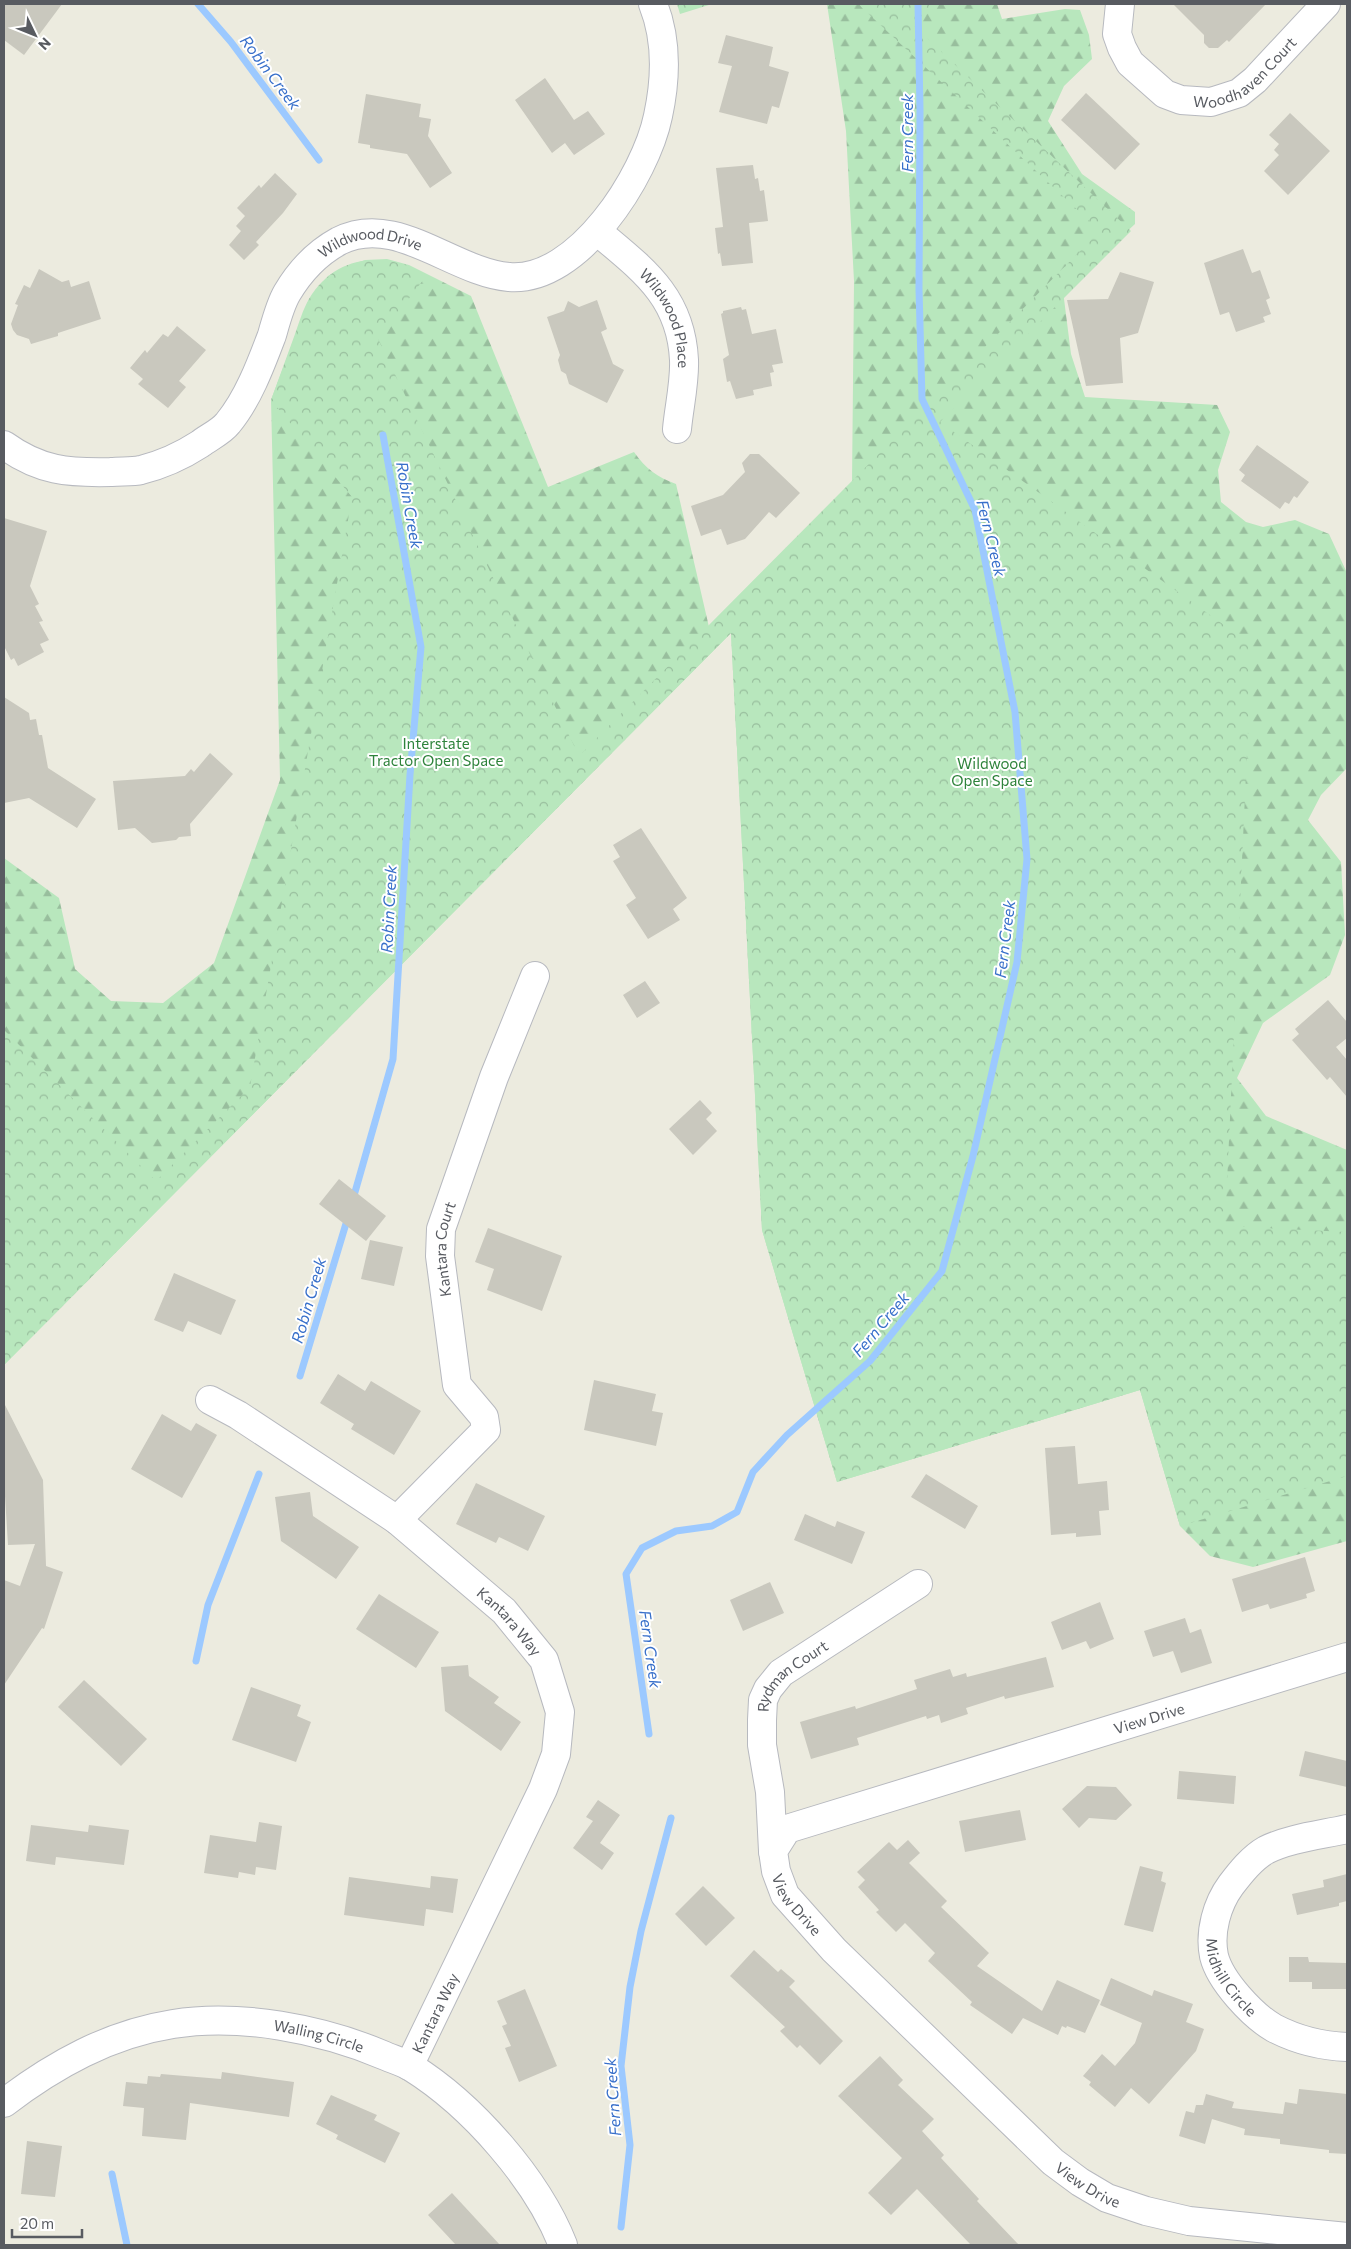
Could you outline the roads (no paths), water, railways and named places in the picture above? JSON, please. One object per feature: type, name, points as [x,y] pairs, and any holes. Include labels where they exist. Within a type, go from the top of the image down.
[{"type":"street","name":"Wildwood Drive","points":[[4,445],[20,457],[40,466],[67,472],[140,471],[186,453],[226,426],[242,403],[255,375],[286,294],[307,266],[318,255],[343,240],[362,233],[407,239],[462,265],[509,277],[533,274],[556,264],[597,231],[626,193],[644,157],[658,119],[663,83],[664,52],[658,17],[653,4]]},
{"type":"street","name":"Woodhaven Court","points":[[1120,4],[1117,34],[1130,63],[1165,94],[1181,100],[1211,102],[1239,93],[1255,80],[1326,4]]},
{"type":"street","name":"Wildwood Place","points":[[597,231],[638,266],[658,287],[674,311],[682,340],[684,362],[677,429]]},
{"type":"street","name":"Kantara Court","points":[[397,1520],[486,1430],[484,1417],[456,1385],[440,1256],[441,1230],[494,1078],[535,976]]},
{"type":"street","name":"Kantara Way","points":[[210,1400],[238,1415],[397,1520],[504,1612],[544,1660],[560,1712],[556,1754],[543,1789],[409,2066]]},
{"type":"street","name":"Rydman Court","points":[[774,1851],[770,1792],[762,1745],[763,1700],[768,1689],[781,1673],[918,1584]]},
{"type":"street","name":"View Drive","points":[[1347,1657],[787,1829],[774,1851],[776,1871],[785,1896],[834,1950],[1053,2162],[1080,2182],[1107,2198],[1146,2212],[1189,2221],[1347,2237]]},
{"type":"street","name":"Midhill Circle","points":[[1347,1829],[1298,1840],[1266,1850],[1244,1868],[1226,1892],[1216,1913],[1214,1931],[1214,1957],[1228,1984],[1249,2008],[1272,2027],[1294,2037],[1332,2047],[1347,2047]]},
{"type":"street","name":"Walling Circle","points":[[4,2103],[32,2082],[70,2058],[116,2039],[152,2028],[188,2022],[230,2021],[313,2032],[365,2047],[409,2066],[439,2087],[493,2137],[535,2191],[553,2221],[563,2245]]},
{"type":"waterway","name":"Robin Creek","points":[[198,4],[231,42],[319,160]]},
{"type":"waterway","name":"Fern Creek","points":[[649,1734],[626,1574],[642,1548],[676,1531],[712,1526],[737,1512],[753,1472],[787,1435],[870,1361],[942,1271],[973,1156],[1017,962],[1027,859],[1015,712],[975,510],[922,399],[919,289],[920,110],[918,4]]},
{"type":"waterway","name":"Robin Creek","points":[[353,1199],[393,1059],[410,775],[421,647],[383,435]]},
{"type":"waterway","name":"Robin Creek","points":[[300,1376],[348,1217]]},
{"type":"waterway","name":"Robin Creek","points":[[196,1661],[208,1605],[259,1474]]},
{"type":"waterway","name":"Fern Creek","points":[[621,2227],[630,2145],[621,2066],[630,1987],[641,1931],[671,1818]]},
{"type":"waterway","name":"Robin Creek","points":[[112,2174],[127,2245]]},
{"type":"park label","name":"Interstate Tractor Open Space","points":[[436,752]]},
{"type":"park label","name":"Wildwood Open Space","points":[[992,772]]}]
